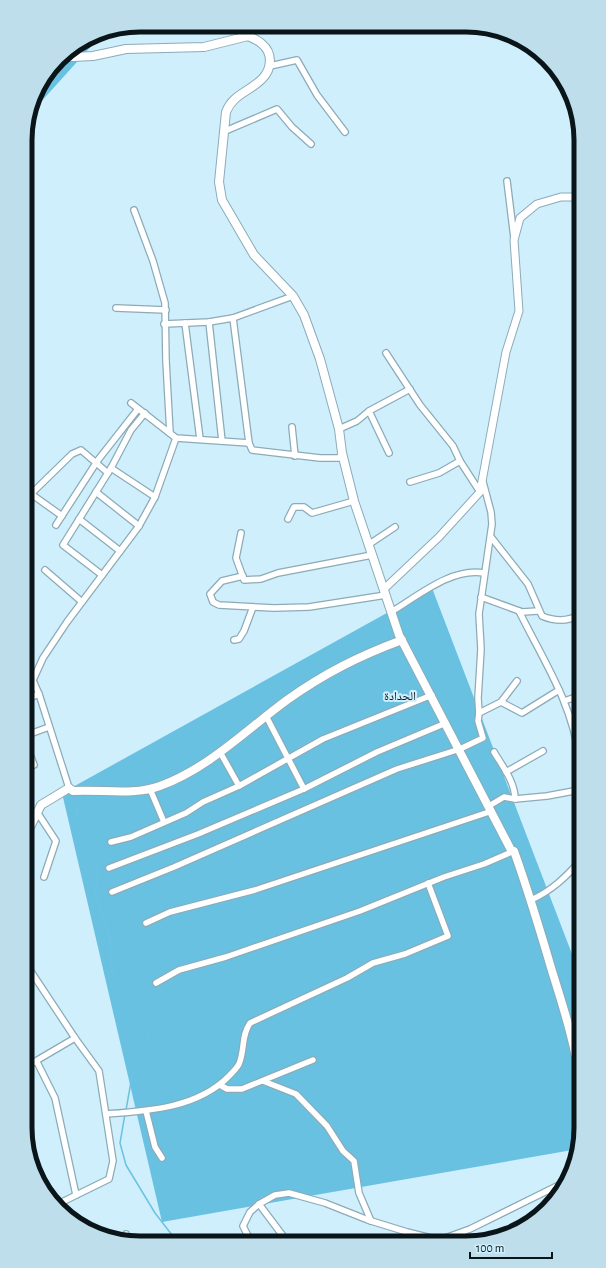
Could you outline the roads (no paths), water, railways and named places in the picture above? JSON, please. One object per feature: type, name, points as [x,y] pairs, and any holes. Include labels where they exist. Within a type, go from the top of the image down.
[{"type":"main road","points":[[72,57],[94,56],[126,49],[204,47],[248,36],[262,44],[269,54],[270,66],[262,79],[238,95],[229,104],[224,119],[219,182],[222,200],[254,255],[293,296],[304,315],[320,359],[339,429],[342,453],[354,501],[391,612],[402,640],[432,695],[511,850],[514,851],[531,900],[574,1038]]},
{"type":"main road","points":[[32,817],[45,802],[69,788],[73,791],[90,789],[134,792],[163,785],[193,770],[220,752],[266,716],[311,684],[342,665],[402,640]]},
{"type":"street","points":[[270,66],[297,60],[318,95],[345,132]]},
{"type":"street","points":[[223,132],[277,109],[292,127],[312,144]]},
{"type":"street","points":[[243,576],[222,581],[210,594],[213,602],[219,605],[274,608],[309,607],[385,592],[439,537],[480,492],[506,352],[519,311],[514,240],[507,181]]},
{"type":"street","points":[[514,240],[520,218],[537,204],[561,197],[574,197]]},
{"type":"street","points":[[134,210],[154,261],[166,310],[164,324],[170,433]]},
{"type":"street","points":[[164,324],[209,322],[233,318],[293,296]]},
{"type":"street","points":[[116,308],[166,310]]},
{"type":"street","points":[[233,318],[249,443],[252,450],[295,456],[340,458],[342,453]]},
{"type":"street","points":[[209,322],[222,440]]},
{"type":"street","points":[[184,323],[200,439]]},
{"type":"street","points":[[386,353],[420,405],[453,446],[460,461],[480,492]]},
{"type":"street","points":[[339,429],[357,421],[370,411],[410,389]]},
{"type":"street","points":[[132,403],[176,438],[249,443]]},
{"type":"street","points":[[56,525],[96,462],[138,409]]},
{"type":"street","points":[[370,411],[389,453]]},
{"type":"street","points":[[102,575],[63,545],[110,470],[132,430],[145,413]]},
{"type":"street","points":[[292,427],[295,456]]},
{"type":"street","points":[[69,788],[33,680],[43,658],[82,602],[139,526],[155,497],[176,438]]},
{"type":"street","points":[[62,516],[32,493],[72,454],[81,450],[96,462],[155,497]]},
{"type":"street","points":[[410,482],[439,473],[460,461]]},
{"type":"street","points":[[112,892],[174,867],[397,769],[460,749],[483,738],[478,721],[480,713],[478,698],[481,597],[491,537],[491,512],[483,482]]},
{"type":"street","points":[[96,492],[139,526]]},
{"type":"street","points":[[288,518],[294,507],[304,507],[312,513],[354,501]]},
{"type":"street","points":[[79,518],[120,552]]},
{"type":"street","points":[[368,545],[395,527]]},
{"type":"street","points":[[241,533],[236,558],[244,580],[261,579],[278,573],[372,555]]},
{"type":"street","points":[[491,537],[497,541],[528,584],[538,611],[542,616],[552,620],[574,617]]},
{"type":"street","points":[[45,570],[82,602]]},
{"type":"street","points":[[391,612],[451,576],[468,571],[484,573]]},
{"type":"street","points":[[481,597],[519,611],[538,611]]},
{"type":"street","points":[[234,640],[239,638],[244,631],[253,606]]},
{"type":"street","points":[[519,611],[559,690],[574,726]]},
{"type":"street","points":[[480,713],[501,702],[517,681]]},
{"type":"street","points":[[501,702],[522,713],[559,690]]},
{"type":"street","points":[[32,697],[38,694]]},
{"type":"street","points":[[111,842],[131,836],[186,814],[220,793],[239,786],[340,730],[432,695]]},
{"type":"street","points":[[564,701],[574,698]]},
{"type":"street","points":[[266,716],[289,757],[304,788]]},
{"type":"street","points":[[109,868],[176,843],[304,788],[377,752],[446,723]]},
{"type":"street","points":[[32,733],[49,727]]},
{"type":"street","points":[[506,772],[543,751]]},
{"type":"street","points":[[220,752],[239,786]]},
{"type":"street","points":[[494,752],[515,790],[515,799]]},
{"type":"street","points":[[32,759],[34,764]]},
{"type":"street","points":[[150,789],[164,822]]},
{"type":"street","points":[[146,924],[170,912],[255,890],[490,808],[504,797],[515,799],[564,794],[574,792]]},
{"type":"street","points":[[37,812],[56,841],[44,877]]},
{"type":"street","points":[[156,983],[179,970],[226,957],[360,911],[428,883],[484,864],[514,851]]},
{"type":"street","points":[[531,900],[560,882],[574,867]]},
{"type":"street","points":[[106,1114],[146,1111],[188,1101],[220,1085],[240,1063],[245,1029],[250,1023],[347,978],[373,964],[405,954],[448,936],[428,883]]},
{"type":"street","points":[[32,973],[75,1038],[100,1071],[113,1161],[109,1179],[62,1202]]},
{"type":"street","points":[[32,1064],[75,1038]]},
{"type":"street","points":[[220,1085],[227,1089],[242,1090],[313,1060]]},
{"type":"street","points":[[37,1062],[55,1098],[76,1195]]},
{"type":"street","points":[[263,1081],[296,1094],[326,1126],[343,1151],[354,1161],[359,1193],[371,1221]]},
{"type":"street","points":[[146,1111],[156,1147],[162,1158]]},
{"type":"street","points":[[451,1236],[470,1229],[557,1186]]},
{"type":"street","points":[[248,1236],[244,1230],[245,1221],[250,1212],[259,1204],[275,1195],[289,1193],[325,1203],[371,1221],[422,1236]]},
{"type":"street","points":[[259,1204],[283,1236]]},
{"type":"waterway","points":[[77,805],[77,816],[99,860],[95,895],[109,932],[111,965],[119,986],[149,1034],[147,1046],[132,1076],[126,1110]]},
{"type":"waterway","points":[[125,1114],[120,1143],[126,1165],[155,1213],[174,1236]]},
{"type":"district","name":"الحدادة","points":[[400,696]]}]
